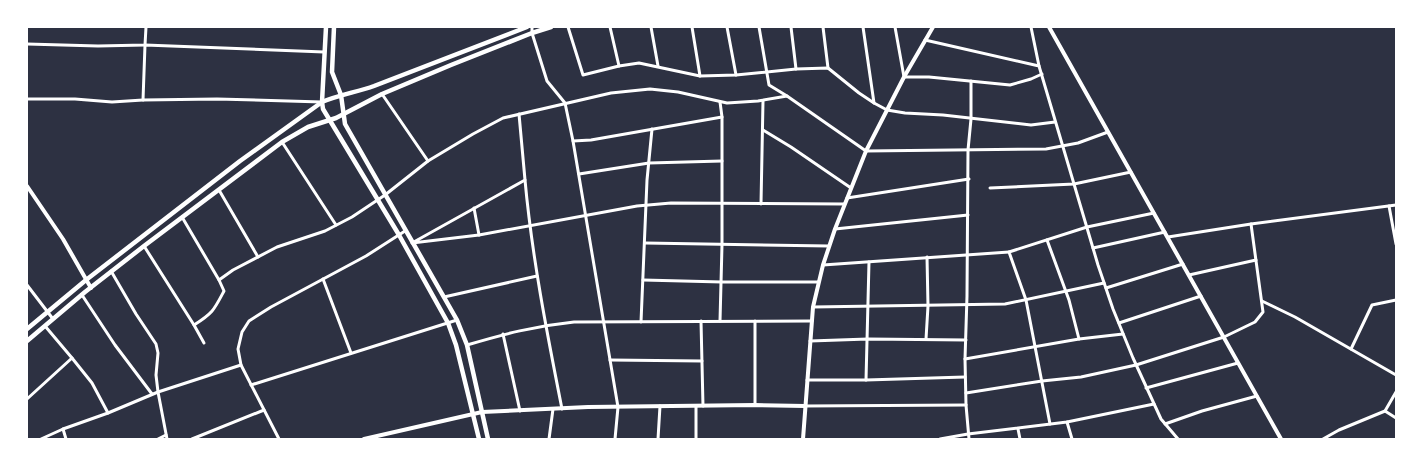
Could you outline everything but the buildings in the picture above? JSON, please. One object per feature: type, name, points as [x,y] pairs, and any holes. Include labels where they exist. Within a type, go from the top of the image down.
[{"type":"main road","points":[[326,27],[322,102],[323,109],[328,120],[399,235],[448,323],[456,344],[479,439]]},
{"type":"main road","points":[[334,27],[332,72],[341,95],[344,124],[458,320],[467,345],[488,439]]},
{"type":"main road","points":[[27,329],[86,280],[240,162],[322,102],[374,86],[527,27]]},
{"type":"main road","points":[[27,341],[144,246],[282,142],[308,127],[336,118],[382,94],[532,33],[551,27]]},
{"type":"street","points":[[143,100],[146,27]]},
{"type":"street","points":[[532,27],[532,33],[547,81],[565,103],[573,141],[618,407],[615,439]]},
{"type":"street","points":[[568,27],[583,75],[638,63],[700,76],[736,75],[796,69],[828,68],[859,93],[888,110],[905,113],[943,115],[1031,125],[1055,122]]},
{"type":"street","points":[[610,27],[619,66]]},
{"type":"street","points":[[651,27],[658,66]]},
{"type":"street","points":[[692,27],[700,76]]},
{"type":"street","points":[[727,27],[736,75]]},
{"type":"street","points":[[759,27],[769,85],[866,150],[1046,149],[1078,143],[1108,132]]},
{"type":"street","points":[[791,27],[796,69]]},
{"type":"street","points":[[823,27],[828,68]]},
{"type":"street","points":[[863,27],[874,103]]},
{"type":"street","points":[[895,27],[904,77]]},
{"type":"street","points":[[1031,27],[1055,122],[1093,248],[1118,323],[1161,419],[1178,439]]},
{"type":"street","points":[[1049,27],[1281,439]]},
{"type":"street","points":[[803,439],[813,307],[823,265],[844,204],[866,150],[904,77],[932,28]]},
{"type":"street","points":[[925,40],[1040,66]]},
{"type":"street","points":[[27,44],[98,46],[145,44],[324,52]]},
{"type":"street","points":[[904,77],[929,77],[1010,84],[1031,79],[1042,74]]},
{"type":"street","points":[[969,439],[966,405],[965,359],[969,179],[968,150],[971,119],[971,81]]},
{"type":"street","points":[[219,280],[277,247],[325,231],[352,217],[385,195],[428,161],[503,118],[611,93],[650,89],[678,92],[727,103],[764,101],[787,96]]},
{"type":"street","points":[[382,94],[428,161]]},
{"type":"street","points":[[27,98],[75,99],[112,102],[217,99],[322,102]]},
{"type":"street","points":[[761,204],[764,101]]},
{"type":"street","points":[[720,102],[722,117],[722,282],[720,321]]},
{"type":"street","points":[[518,114],[529,225],[545,324],[562,409]]},
{"type":"street","points":[[573,141],[591,140],[722,117]]},
{"type":"street","points":[[641,322],[646,205],[652,129]]},
{"type":"street","points":[[763,130],[791,147],[851,188]]},
{"type":"street","points":[[282,142],[336,225]]},
{"type":"street","points":[[579,174],[649,163],[722,161]]},
{"type":"street","points":[[990,188],[1074,184],[1131,172]]},
{"type":"street","points":[[847,198],[969,179]]},
{"type":"street","points":[[412,243],[525,180]]},
{"type":"street","points":[[27,186],[63,239],[91,288]]},
{"type":"street","points":[[219,190],[258,257]]},
{"type":"street","points":[[412,243],[479,235],[646,205],[671,203],[844,204]]},
{"type":"street","points":[[1168,237],[1251,224],[1396,205]]},
{"type":"street","points":[[1389,206],[1396,244]]},
{"type":"street","points":[[474,208],[479,235]]},
{"type":"street","points":[[823,265],[1009,252],[1087,228],[1154,213]]},
{"type":"street","points":[[835,229],[968,215]]},
{"type":"street","points":[[182,217],[224,291],[214,310],[194,325]]},
{"type":"street","points":[[966,393],[1042,381],[1081,377],[1136,366],[1224,337],[1255,322],[1263,312],[1251,224]]},
{"type":"street","points":[[279,439],[241,365],[239,341],[242,332],[249,321],[271,307],[366,256],[405,231]]},
{"type":"street","points":[[1093,248],[1165,232]]},
{"type":"street","points":[[1047,240],[1065,290],[1079,339]]},
{"type":"street","points":[[645,243],[829,246]]},
{"type":"street","points":[[144,246],[204,343]]},
{"type":"street","points":[[1009,252],[1026,300],[1050,424]]},
{"type":"street","points":[[926,257],[928,306],[926,339]]},
{"type":"street","points":[[1189,275],[1256,260]]},
{"type":"street","points":[[866,380],[869,262]]},
{"type":"street","points":[[1106,288],[1183,264]]},
{"type":"street","points":[[112,271],[136,314],[156,344],[158,353],[156,375],[158,392],[167,437],[158,439]]},
{"type":"street","points":[[444,297],[537,276]]},
{"type":"street","points":[[323,279],[351,353]]},
{"type":"street","points":[[643,280],[818,282]]},
{"type":"street","points":[[813,307],[1005,304],[1104,282]]},
{"type":"street","points":[[27,285],[53,319]]},
{"type":"street","points":[[82,295],[115,345],[152,394]]},
{"type":"street","points":[[1118,323],[1201,296]]},
{"type":"street","points":[[1351,349],[1372,306],[1396,300]]},
{"type":"street","points":[[1262,301],[1295,316],[1396,375]]},
{"type":"street","points":[[251,385],[458,320]]},
{"type":"street","points":[[700,321],[703,406]]},
{"type":"street","points":[[755,321],[755,405]]},
{"type":"street","points":[[467,345],[503,334],[545,324],[574,322],[812,321]]},
{"type":"street","points":[[45,326],[92,383],[108,413]]},
{"type":"street","points":[[503,334],[520,411]]},
{"type":"street","points":[[965,359],[1079,339],[1123,334]]},
{"type":"street","points":[[810,341],[868,339],[966,340]]},
{"type":"street","points":[[27,400],[72,358]]},
{"type":"street","points":[[610,360],[702,362]]},
{"type":"street","points":[[1146,388],[1238,363]]},
{"type":"street","points":[[42,439],[63,429],[108,413],[152,394],[241,365]]},
{"type":"street","points":[[807,380],[965,377]]},
{"type":"street","points":[[1323,439],[1339,430],[1385,411],[1396,392]]},
{"type":"street","points":[[1165,424],[1202,411],[1257,396]]},
{"type":"street","points":[[940,439],[968,434],[1067,422],[1154,404]]},
{"type":"street","points":[[364,439],[482,412],[553,410],[588,407],[966,405]]},
{"type":"street","points":[[658,439],[660,406]]},
{"type":"street","points":[[696,406],[696,439]]},
{"type":"street","points":[[192,439],[264,410]]},
{"type":"street","points":[[549,439],[553,410]]},
{"type":"street","points":[[1385,411],[1396,418]]},
{"type":"street","points":[[1067,422],[1072,439]]},
{"type":"street","points":[[63,429],[66,439]]},
{"type":"street","points":[[1018,429],[1020,439]]}]
